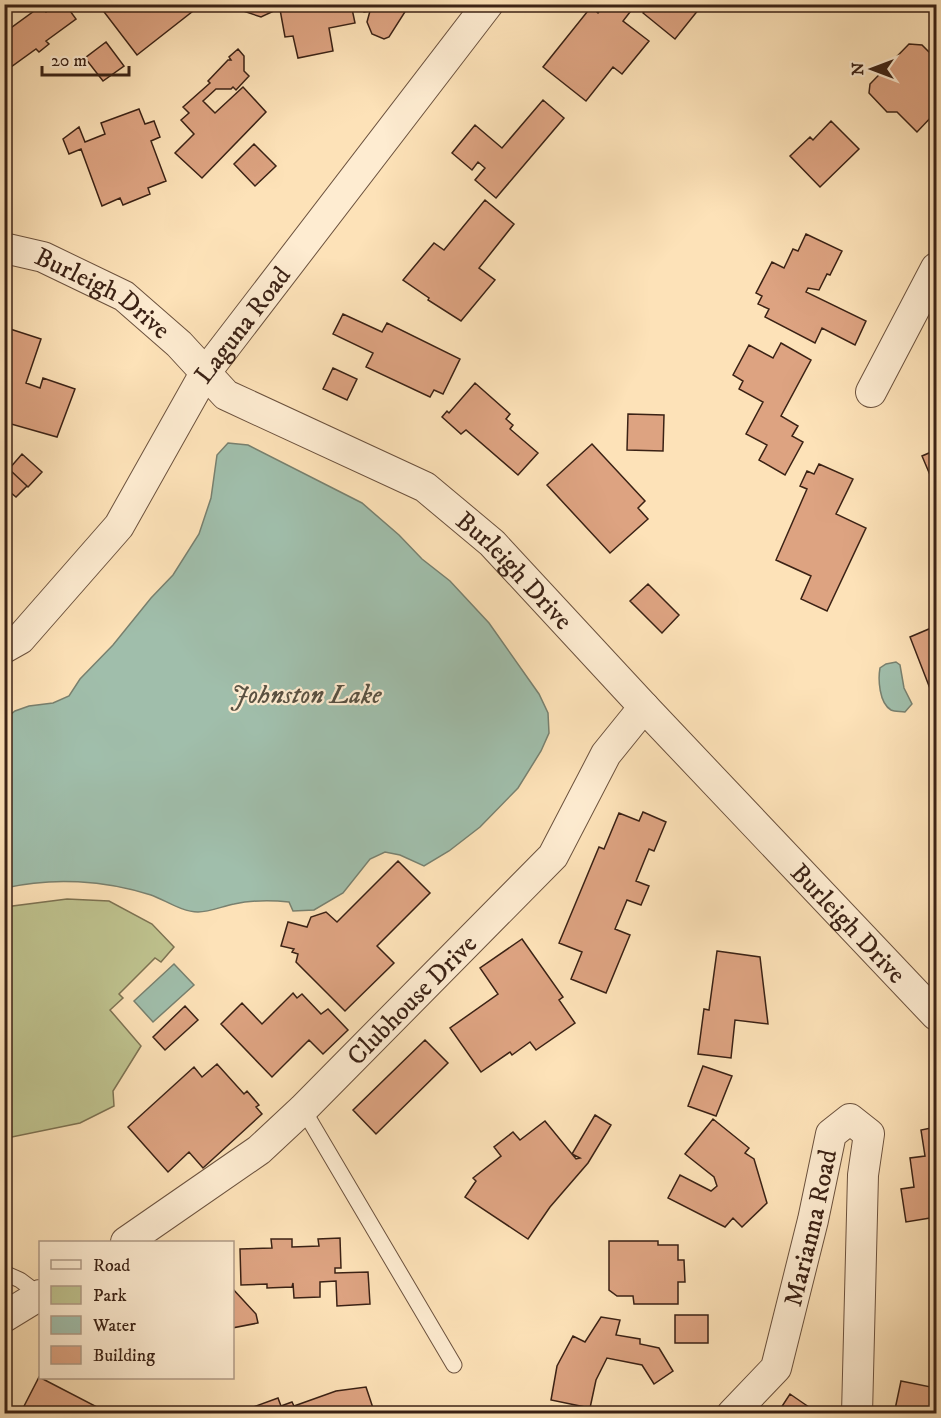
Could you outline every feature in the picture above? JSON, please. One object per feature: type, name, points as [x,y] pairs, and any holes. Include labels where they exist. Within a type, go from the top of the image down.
[{"type":"street","name":"Laguna Road","points":[[4,648],[20,639],[119,526],[205,373],[488,4]]},
{"type":"street","name":"Burleigh Drive","points":[[4,248],[44,257],[124,296],[179,344],[226,395],[425,487],[492,543],[936,1015]]},
{"type":"street","points":[[871,392],[936,268]]},
{"type":"street","name":"Clubhouse Drive","points":[[127,1241],[259,1150],[303,1109],[553,856],[606,754],[644,707]]},
{"type":"street","name":"Marianna Road","points":[[732,1413],[776,1368],[813,1220],[831,1134],[850,1119],[869,1134],[863,1175],[857,1413]]},
{"type":"street","points":[[4,1317],[39,1296]]},
{"type":"lane","points":[[303,1109],[454,1365]]},
{"type":"lane","points":[[4,1273],[20,1280],[39,1294]]},
{"type":"green space","points":[[67,899],[109,901],[152,924],[174,947],[161,962],[155,958],[119,994],[123,998],[110,1010],[141,1046],[113,1091],[114,1106],[80,1123],[7,1138],[4,1136],[5,907]]},
{"type":"water","name":"Johnston Lake","points":[[228,443],[248,445],[362,503],[399,535],[422,559],[450,581],[489,623],[539,694],[548,713],[549,733],[541,751],[518,788],[480,827],[449,851],[424,866],[400,855],[385,852],[370,859],[343,893],[314,910],[293,911],[289,902],[262,901],[241,903],[203,912],[192,911],[151,895],[97,883],[59,881],[5,888],[5,719],[15,711],[29,706],[53,703],[69,696],[80,679],[113,645],[173,575],[199,534],[211,498],[217,455]]},
{"type":"water","points":[[896,662],[900,665],[904,688],[912,704],[905,712],[893,711],[887,707],[880,690],[880,668]]},
{"type":"water","points":[[174,964],[194,985],[153,1022],[134,1001]]},
{"type":"building","points":[[57,4],[65,4],[76,19],[46,41],[49,44],[39,52],[36,49],[4,72],[4,33],[41,6],[46,12]]},
{"type":"building","points":[[98,4],[202,4],[137,55]]},
{"type":"building","points":[[238,4],[277,4],[274,11],[261,17],[240,10]]},
{"type":"building","points":[[279,4],[351,4],[355,23],[329,28],[333,51],[298,58],[293,36],[285,37]]},
{"type":"building","points":[[362,4],[410,4],[389,37],[384,39],[372,34],[367,22],[370,11],[364,12]]},
{"type":"building","points":[[605,4],[621,4],[630,12],[623,21],[649,41],[622,74],[613,67],[586,101],[543,67],[591,7],[598,13]]},
{"type":"building","points":[[650,4],[703,4],[675,39],[643,13]]},
{"type":"building","points":[[106,42],[124,66],[103,81],[85,58]]},
{"type":"building","points":[[909,44],[922,45],[936,59],[936,112],[917,132],[897,112],[887,112],[869,93],[870,84]]},
{"type":"building","points":[[238,49],[244,56],[244,71],[249,76],[236,90],[233,87],[216,89],[203,101],[215,113],[243,87],[266,112],[202,178],[175,153],[194,134],[181,120],[189,113],[183,107],[210,83],[208,81],[228,60],[231,60],[229,57]]},
{"type":"building","points":[[543,100],[564,118],[496,198],[475,180],[485,168],[478,162],[472,170],[452,153],[475,125],[502,148]]},
{"type":"building","points":[[139,109],[145,124],[154,121],[160,137],[151,141],[166,181],[148,188],[150,194],[123,205],[120,198],[102,206],[81,149],[69,154],[63,139],[79,127],[85,142],[105,134],[101,123]]},
{"type":"building","points":[[831,121],[859,149],[820,187],[790,156],[810,137],[813,140]]},
{"type":"building","points":[[254,144],[276,166],[255,186],[234,164]]},
{"type":"building","points":[[485,200],[514,224],[479,268],[495,280],[461,321],[428,300],[429,298],[403,280],[434,243],[444,250]]},
{"type":"building","points":[[806,234],[842,251],[830,275],[827,274],[819,290],[808,288],[806,292],[866,321],[855,345],[822,328],[815,343],[765,317],[769,309],[758,304],[762,296],[756,293],[772,262],[784,268],[793,249],[798,251]]},
{"type":"building","points":[[343,314],[382,332],[387,323],[460,359],[443,394],[434,390],[430,397],[366,367],[373,353],[333,334]]},
{"type":"building","points":[[4,327],[41,339],[26,383],[40,388],[43,378],[75,389],[57,437],[4,422]]},
{"type":"building","points":[[781,343],[811,360],[781,416],[798,426],[792,436],[803,442],[785,475],[759,460],[767,445],[746,434],[763,402],[739,389],[743,381],[733,375],[749,345],[773,358]]},
{"type":"building","points":[[333,368],[357,379],[347,400],[323,389]]},
{"type":"building","points":[[475,383],[510,414],[506,419],[513,425],[510,429],[538,453],[518,475],[466,430],[461,434],[442,417],[447,411],[449,413]]},
{"type":"building","points":[[628,414],[664,415],[663,451],[627,450]]},
{"type":"building","points":[[592,444],[645,501],[638,508],[648,519],[610,553],[547,485]]},
{"type":"building","points":[[936,450],[936,489],[922,456]]},
{"type":"building","points":[[22,454],[42,472],[28,487],[9,469]]},
{"type":"building","points":[[819,464],[853,479],[836,514],[866,528],[827,611],[801,599],[811,576],[776,560],[807,489],[800,486],[807,471],[814,474]]},
{"type":"building","points":[[10,470],[27,486],[16,497],[4,487],[4,476]]},
{"type":"building","points":[[648,584],[679,615],[662,633],[630,601]]},
{"type":"building","points":[[936,626],[936,704],[910,637]]},
{"type":"building","points":[[643,812],[666,822],[654,851],[649,849],[636,881],[649,886],[641,905],[627,900],[615,929],[630,935],[606,993],[571,979],[582,952],[559,943],[599,847],[604,849],[619,813],[639,821]]},
{"type":"building","points":[[398,861],[430,893],[377,946],[394,963],[345,1011],[296,962],[298,954],[292,952],[294,949],[281,946],[288,922],[307,927],[311,917],[326,912],[337,922]]},
{"type":"building","points":[[522,939],[563,997],[559,1000],[575,1023],[536,1050],[530,1042],[512,1055],[510,1052],[481,1072],[450,1028],[498,994],[480,968]]},
{"type":"building","points":[[717,951],[760,957],[768,1024],[735,1020],[731,1058],[698,1054],[704,1009],[709,1010]]},
{"type":"building","points":[[293,993],[297,998],[302,994],[321,1014],[328,1009],[348,1030],[323,1054],[309,1040],[272,1077],[221,1024],[242,1003],[262,1024]]},
{"type":"building","points":[[185,1006],[198,1020],[165,1050],[153,1037]]},
{"type":"building","points":[[425,1040],[448,1063],[376,1134],[353,1110]]},
{"type":"building","points":[[217,1064],[244,1094],[247,1091],[259,1105],[256,1107],[262,1114],[203,1168],[189,1152],[168,1172],[128,1127],[194,1067],[202,1077]]},
{"type":"building","points":[[703,1066],[732,1076],[716,1116],[688,1106]]},
{"type":"building","points":[[595,1115],[611,1125],[588,1163],[550,1207],[528,1239],[465,1197],[476,1181],[473,1178],[501,1156],[494,1147],[513,1132],[520,1140],[545,1121],[576,1159],[580,1158],[572,1154]]},
{"type":"building","points":[[713,1119],[749,1148],[745,1153],[754,1159],[767,1203],[742,1227],[733,1218],[725,1227],[668,1198],[680,1175],[711,1191],[717,1186],[714,1177],[685,1154]]},
{"type":"building","points":[[936,1127],[936,1217],[906,1222],[901,1189],[914,1187],[910,1158],[925,1156],[921,1130]]},
{"type":"building","points":[[340,1238],[341,1268],[335,1268],[335,1273],[368,1272],[370,1304],[337,1306],[336,1281],[320,1282],[320,1297],[294,1298],[293,1283],[292,1287],[267,1288],[267,1284],[241,1285],[240,1249],[272,1248],[271,1239],[292,1239],[292,1247],[319,1246],[318,1239]]},
{"type":"building","points":[[609,1241],[658,1241],[658,1245],[678,1245],[678,1260],[684,1260],[685,1282],[678,1282],[678,1304],[634,1304],[633,1296],[617,1296],[609,1290]]},
{"type":"building","points":[[234,1290],[256,1314],[258,1323],[234,1328]]},
{"type":"building","points":[[675,1315],[708,1315],[708,1343],[675,1343]]},
{"type":"building","points":[[601,1317],[620,1320],[616,1335],[640,1339],[640,1344],[659,1348],[673,1371],[654,1384],[642,1365],[607,1358],[596,1380],[590,1408],[551,1400],[557,1366],[573,1336],[585,1342]]},
{"type":"building","points":[[39,1377],[99,1408],[96,1414],[20,1414]]},
{"type":"building","points":[[901,1381],[936,1388],[936,1414],[894,1414]]},
{"type":"building","points":[[366,1387],[375,1414],[234,1414],[278,1398],[281,1406],[292,1402],[294,1406],[336,1391]]},
{"type":"building","points":[[790,1394],[803,1403],[818,1413],[777,1414]]}]
